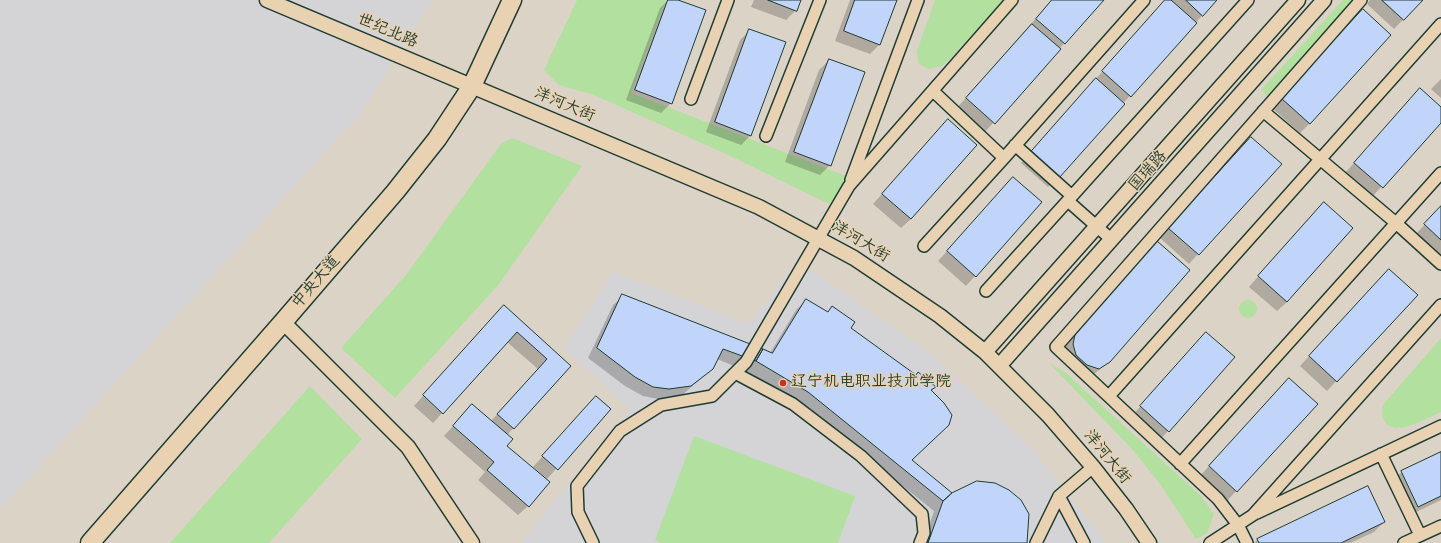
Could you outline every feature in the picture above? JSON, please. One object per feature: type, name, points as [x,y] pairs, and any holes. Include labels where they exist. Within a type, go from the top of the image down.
[{"type":"main road","name":"中央大道","points":[[90,543],[283,322],[437,139],[472,86],[512,0]]},
{"type":"street","name":"世纪北路","points":[[267,0],[472,86]]},
{"type":"street","points":[[690,98],[728,0]]},
{"type":"street","points":[[766,136],[820,0]]},
{"type":"street","points":[[593,543],[578,512],[577,486],[620,431],[661,405],[712,396],[746,362],[820,238],[849,186],[918,0]]},
{"type":"street","points":[[849,186],[1012,0]]},
{"type":"street","points":[[924,246],[1144,0]]},
{"type":"street","points":[[986,291],[1248,0]]},
{"type":"street","name":"国瑞路","points":[[985,352],[1298,0]]},
{"type":"street","name":"国瑞路","points":[[999,366],[1324,0]]},
{"type":"street","points":[[1247,543],[1238,525],[1218,499],[1056,347],[1361,0]]},
{"type":"street","points":[[1109,396],[1441,24]]},
{"type":"street","name":"洋河大街","points":[[472,86],[758,207],[820,238],[892,282],[940,316],[985,352],[1048,415],[1093,467],[1126,509],[1148,543]]},
{"type":"street","points":[[933,91],[1004,158]]},
{"type":"street","points":[[1263,111],[1396,223],[1441,264]]},
{"type":"street","points":[[1015,146],[1070,198],[1096,227],[1112,240]]},
{"type":"street","points":[[1180,464],[1441,173]]},
{"type":"street","points":[[1253,515],[1441,305]]},
{"type":"street","points":[[283,322],[408,447],[472,543]]},
{"type":"street","points":[[735,373],[792,404],[861,456],[922,514],[924,533],[920,543]]},
{"type":"street","points":[[1210,543],[1253,515],[1441,426]]},
{"type":"street","points":[[1381,454],[1420,536]]},
{"type":"street","points":[[1036,543],[1059,496],[1093,467]]},
{"type":"street","points":[[1059,496],[1084,543]]},
{"type":"street","points":[[1404,543],[1441,527]]},
{"type":"shaded area","points":[[0,0],[432,0],[359,115],[0,509]]},
{"type":"shaded area","name":"辽宁机电职业技术学院","points":[[797,260],[936,358],[1033,450],[1106,543],[521,543],[630,409],[564,348],[613,272],[749,324]]},
{"type":"green space","points":[[577,0],[666,0],[631,93],[846,176],[839,197],[829,204],[724,153],[594,95],[559,85],[544,70]]},
{"type":"green space","points":[[935,0],[1004,0],[948,61],[942,66],[928,69],[918,63],[917,51]]},
{"type":"green space","points":[[1343,0],[1354,0],[1267,96],[1261,90]]},
{"type":"green space","points":[[512,138],[582,166],[499,284],[395,398],[341,348],[406,275],[501,144]]},
{"type":"green space","points":[[1248,300],[1254,303],[1257,309],[1254,315],[1248,318],[1242,315],[1239,309],[1242,303]]},
{"type":"green space","points":[[1441,338],[1441,412],[1404,427],[1395,428],[1388,425],[1383,418],[1382,406]]},
{"type":"green space","points":[[1048,362],[1066,373],[1201,496],[1214,514],[1207,533],[1196,539],[1160,484],[1132,449]]},
{"type":"green space","points":[[310,386],[362,439],[269,543],[170,543]]},
{"type":"green space","points":[[694,436],[855,496],[838,543],[662,543],[655,540]]},
{"type":"building","points":[[668,0],[678,0],[706,10],[672,104],[635,90]]},
{"type":"building","points":[[768,0],[801,0],[797,11]]},
{"type":"building","points":[[855,0],[897,0],[880,45],[844,31]]},
{"type":"building","points":[[1052,0],[1104,0],[1065,44],[1036,19]]},
{"type":"building","points":[[1165,0],[1171,0],[1197,23],[1131,97],[1102,71]]},
{"type":"building","points":[[1186,0],[1217,0],[1203,16]]},
{"type":"building","points":[[1382,0],[1423,0],[1404,20]]},
{"type":"building","points":[[1363,9],[1391,35],[1310,124],[1281,98]]},
{"type":"building","points":[[1032,24],[1061,49],[995,124],[966,98]]},
{"type":"building","points":[[749,29],[786,42],[751,136],[715,122]]},
{"type":"building","points":[[829,59],[865,72],[831,166],[794,152]]},
{"type":"building","points":[[1096,78],[1125,104],[1059,178],[1030,153]]},
{"type":"building","points":[[1420,88],[1441,107],[1441,123],[1383,188],[1354,163]]},
{"type":"building","points":[[948,119],[977,145],[911,219],[882,194]]},
{"type":"building","points":[[1251,137],[1282,164],[1199,255],[1168,228]]},
{"type":"building","points":[[1013,177],[1042,202],[976,277],[947,251]]},
{"type":"building","points":[[1324,202],[1353,228],[1287,302],[1258,276]]},
{"type":"building","points":[[1441,206],[1441,240],[1424,224]]},
{"type":"building","points":[[1157,241],[1190,270],[1110,362],[1099,369],[1087,365],[1076,355],[1073,344],[1075,335]]},
{"type":"building","points":[[1389,269],[1418,295],[1337,382],[1309,356]]},
{"type":"building","points":[[622,294],[763,349],[756,361],[723,349],[713,369],[691,386],[669,389],[653,387],[635,377],[597,348]]},
{"type":"building","points":[[806,299],[828,312],[832,306],[855,322],[851,328],[916,375],[918,372],[936,387],[931,390],[944,403],[952,415],[949,425],[912,460],[952,493],[943,501],[808,392],[756,361],[763,349],[772,353]]},
{"type":"building","points":[[504,305],[571,366],[514,429],[497,414],[547,359],[517,332],[443,414],[423,395]]},
{"type":"building","points":[[1206,332],[1235,357],[1169,432],[1140,406]]},
{"type":"building","points":[[1289,378],[1318,404],[1237,492],[1209,466]]},
{"type":"building","points":[[596,396],[611,409],[558,470],[542,456]]},
{"type":"building","points":[[472,404],[513,439],[507,446],[550,482],[529,507],[487,470],[494,462],[453,426]]},
{"type":"building","points":[[1441,452],[1441,496],[1418,507],[1401,471]]},
{"type":"building","points":[[977,481],[995,483],[1009,490],[1021,500],[1029,514],[1027,543],[928,543],[943,501],[952,493]]},
{"type":"building","points":[[1368,486],[1385,522],[1341,543],[1259,543],[1257,539]]},
{"type":"place","name":"辽宁机电职业技术学院","points":[[783,383]]}]
